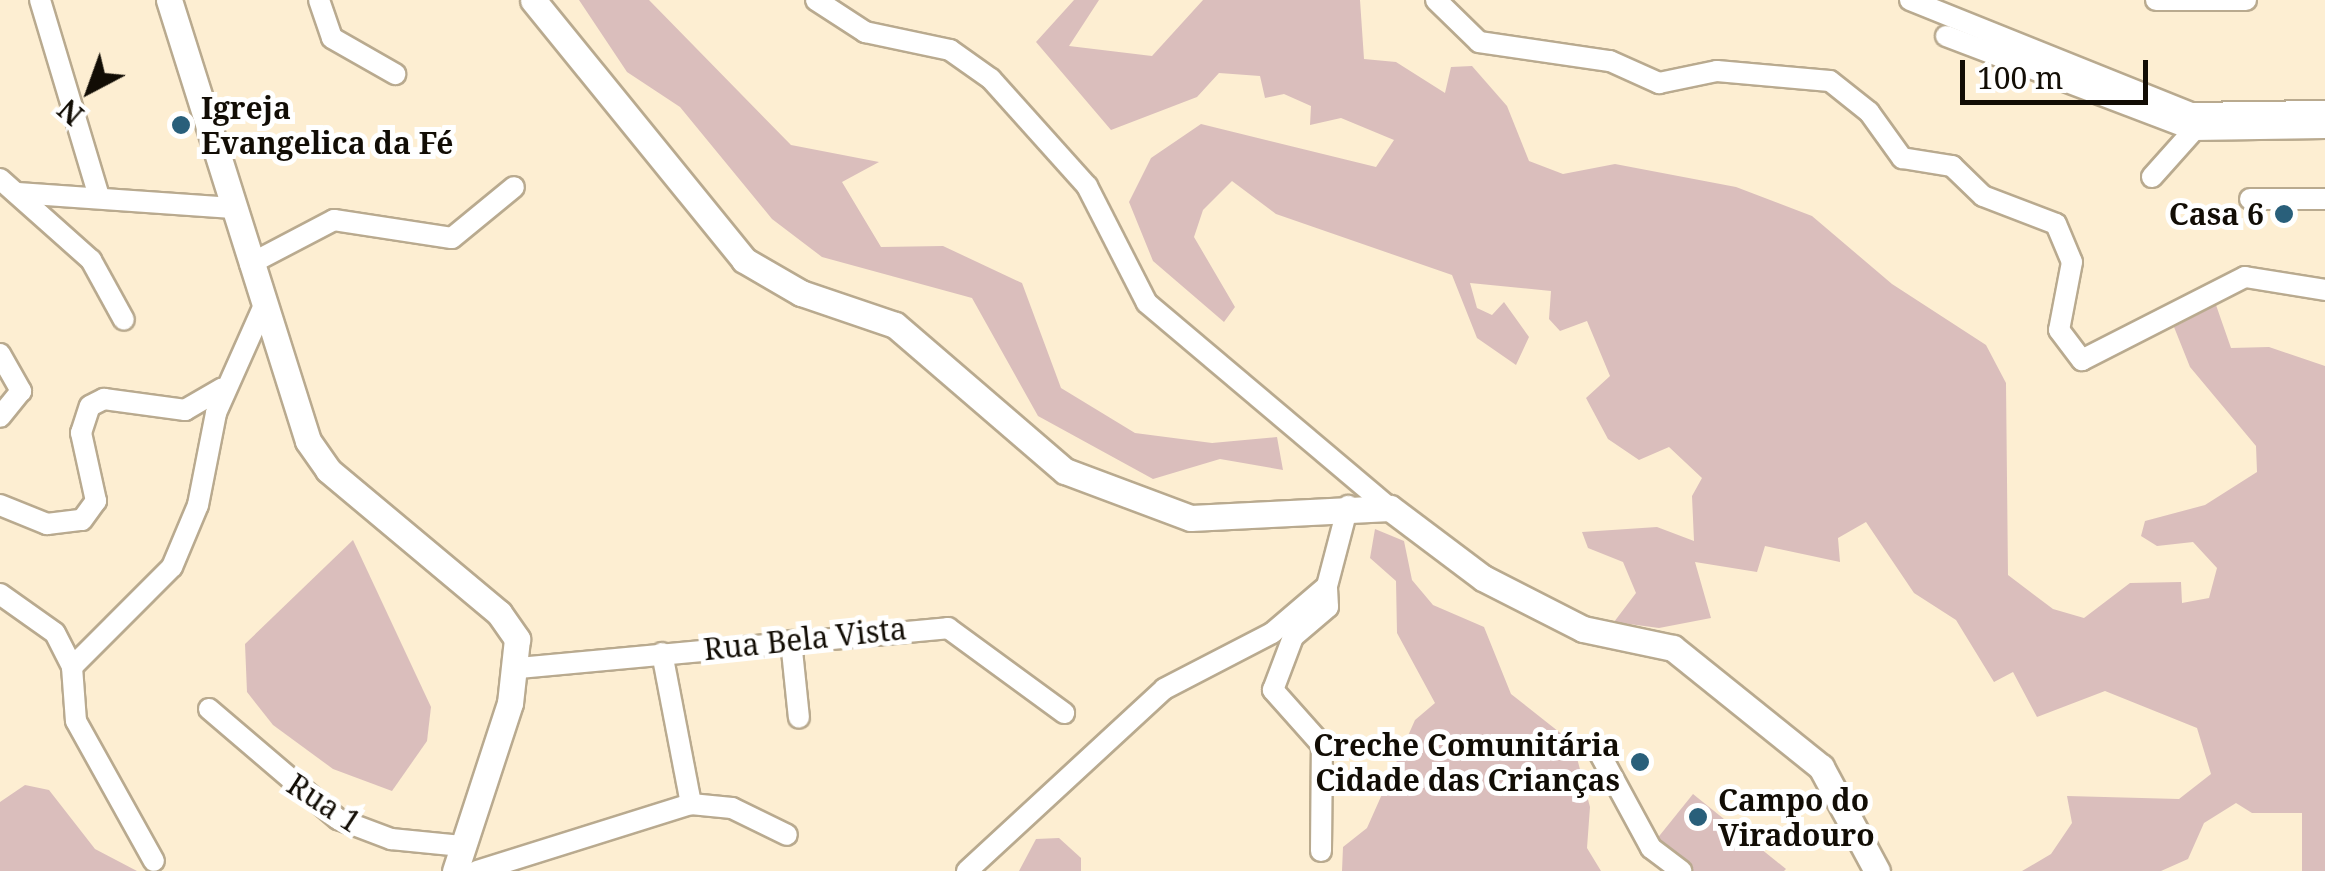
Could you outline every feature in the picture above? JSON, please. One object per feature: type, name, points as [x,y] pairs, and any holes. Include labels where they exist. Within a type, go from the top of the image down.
[{"type":"main road","points":[[169,0],[250,264],[320,459],[509,623],[518,668],[459,859]]},
{"type":"main road","points":[[532,0],[744,260],[801,293],[895,325],[1065,472],[1191,518],[1348,506],[1390,508],[1484,578],[1582,629],[1673,648],[1821,767],[1878,871]]},
{"type":"street","points":[[40,0],[98,193]]},
{"type":"street","points":[[319,0],[332,38],[394,74]]},
{"type":"street","points":[[816,0],[865,32],[950,50],[992,78],[1087,186],[1147,303],[1390,508]]},
{"type":"street","points":[[1436,0],[1479,42],[1610,61],[1659,84],[1717,71],[1830,81],[1869,112],[1902,158],[1952,166],[1982,196],[2056,224],[2072,262],[2059,330],[2082,360],[2245,278],[2325,290]]},
{"type":"street","points":[[1910,0],[2191,113],[2325,111]]},
{"type":"street","points":[[2156,0],[2246,0]]},
{"type":"street","points":[[1950,16],[2194,130],[2325,128]]},
{"type":"street","points":[[2152,178],[2194,130]]},
{"type":"street","points":[[0,179],[91,260],[124,320]]},
{"type":"street","points":[[250,264],[334,220],[452,238],[514,187]]},
{"type":"street","points":[[18,193],[98,193],[233,208]]},
{"type":"street","points":[[2250,198],[2325,200]]},
{"type":"street","points":[[72,667],[172,567],[234,371],[264,306]]},
{"type":"street","points":[[0,354],[22,391],[0,417]]},
{"type":"street","points":[[0,505],[46,524],[82,520],[96,500],[81,433],[90,406],[104,399],[204,406],[234,371]]},
{"type":"street","points":[[1321,850],[1322,744],[1273,690],[1292,637],[1328,607],[1326,586],[1348,506]]},
{"type":"street","points":[[967,871],[1164,689],[1272,633],[1326,586]]},
{"type":"street","points":[[0,594],[40,615],[72,667],[76,721],[154,862]]},
{"type":"street","name":"Rua Bela Vista","points":[[518,668],[791,641],[958,630],[1064,713]]},
{"type":"street","points":[[791,641],[799,718]]},
{"type":"street","points":[[662,653],[692,804]]},
{"type":"street","name":"Rua 1","points":[[210,709],[338,820],[459,859]]},
{"type":"street","points":[[1600,754],[1651,848],[1681,871]]},
{"type":"street","points":[[477,871],[692,804],[732,808],[787,835]]},
{"type":"shaded area","points":[[579,0],[649,0],[791,145],[879,162],[842,182],[881,247],[943,246],[1022,283],[1061,388],[1135,433],[1212,443],[1277,437],[1283,470],[1220,459],[1153,479],[1038,416],[972,298],[822,257],[772,219],[680,107],[627,72]]},
{"type":"shaded area","points":[[1074,0],[1099,0],[1069,46],[1152,56],[1203,0],[1360,0],[1364,59],[1396,62],[1445,93],[1451,67],[1472,66],[1507,106],[1529,161],[1563,174],[1615,164],[1736,187],[1812,216],[1892,284],[1986,345],[2006,383],[2008,575],[2053,609],[2084,618],[2130,583],[2181,582],[2182,603],[2209,598],[2217,568],[2193,542],[2157,546],[2141,536],[2145,521],[2205,505],[2257,472],[2256,446],[2190,367],[2174,327],[2216,305],[2231,348],[2269,347],[2325,366],[2325,871],[2302,871],[2302,813],[2252,813],[2236,803],[2204,823],[2188,859],[2161,871],[2022,871],[2051,854],[2072,823],[2067,796],[2179,799],[2211,774],[2197,728],[2105,691],[2037,717],[2013,672],[1994,682],[1956,620],[1914,593],[1866,522],[1838,538],[1840,562],[1765,546],[1757,572],[1695,562],[1711,618],[1659,628],[1614,622],[1636,593],[1623,562],[1588,548],[1582,532],[1657,527],[1694,541],[1692,496],[1702,478],[1669,447],[1639,460],[1608,439],[1586,398],[1610,376],[1587,321],[1560,331],[1549,319],[1551,291],[1470,283],[1477,308],[1492,315],[1504,302],[1529,337],[1516,365],[1477,338],[1452,275],[1276,214],[1232,181],[1203,210],[1194,237],[1235,307],[1224,322],[1153,261],[1129,202],[1151,158],[1201,124],[1376,167],[1394,140],[1341,118],[1310,125],[1311,106],[1284,94],[1265,98],[1260,76],[1219,73],[1197,97],[1111,130],[1036,42]]},
{"type":"shaded area","points":[[1375,529],[1404,541],[1412,580],[1433,605],[1484,627],[1511,694],[1573,743],[1590,807],[1587,848],[1601,871],[1342,871],[1343,847],[1367,828],[1415,720],[1435,703],[1397,633],[1396,581],[1370,558]]},
{"type":"shaded area","points":[[353,540],[431,707],[427,741],[392,791],[333,769],[273,725],[247,692],[245,644]]},
{"type":"shaded area","points":[[25,785],[49,790],[95,849],[137,871],[0,871],[0,802]]},
{"type":"shaded area","name":"Campo do Viradouro","points":[[1693,794],[1786,869],[1693,871],[1656,840]]},
{"type":"shaded area","points":[[1059,838],[1081,858],[1081,871],[1019,871],[1036,839]]},
{"type":"place","name":"Igreja Evangelica da Fé","points":[[181,125]]},
{"type":"place","name":"Casa 6","points":[[2284,214]]},
{"type":"place","name":"Creche Comunitária Cidade das Crianças","points":[[1640,762]]},
{"type":"place","name":"Campo do Viradouro","points":[[1698,817]]}]
